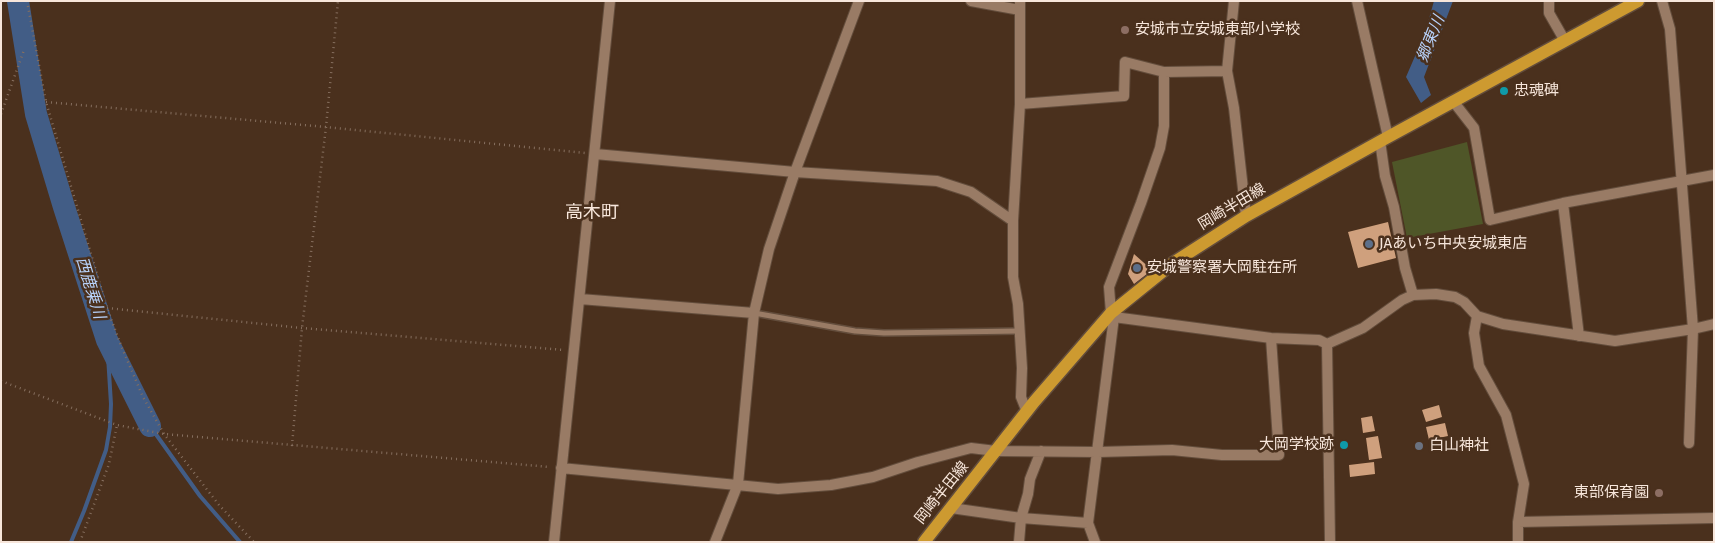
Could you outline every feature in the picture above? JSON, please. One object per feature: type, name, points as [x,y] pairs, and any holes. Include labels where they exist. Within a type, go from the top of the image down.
[{"type":"main road","name":"岡崎半田線","points":[[924,542],[1027,412],[1112,315],[1173,263],[1246,216],[1638,1]]},
{"type":"street","points":[[554,542],[610,1]]},
{"type":"street","points":[[715,542],[738,484],[754,313],[769,249],[795,172],[858,1]]},
{"type":"street","points":[[972,1],[1020,6],[1020,104],[1013,221],[1013,276],[1018,304],[1022,368],[1021,397],[1027,412]]},
{"type":"street","points":[[1234,1],[1227,70],[1234,108],[1246,216]]},
{"type":"street","points":[[1357,1],[1384,139],[1385,176],[1394,207],[1405,268],[1413,295]]},
{"type":"street","points":[[1549,1],[1549,14],[1565,40]]},
{"type":"street","points":[[1662,1],[1670,29],[1694,329],[1690,443]]},
{"type":"street","points":[[1020,104],[1124,96],[1125,62],[1164,72],[1227,70]]},
{"type":"street","points":[[1095,542],[1088,523],[1098,452],[1112,315],[1109,287],[1160,148],[1164,126],[1164,72]]},
{"type":"street","points":[[1453,101],[1474,128],[1490,220],[1563,203],[1714,175]]},
{"type":"street","points":[[595,154],[795,172],[937,181],[971,192],[1013,221]]},
{"type":"street","points":[[1563,203],[1579,336]]},
{"type":"street","points":[[1327,344],[1363,328],[1402,300],[1413,295],[1436,294],[1455,297],[1464,302],[1477,316],[1503,324],[1615,341],[1694,329],[1714,324]]},
{"type":"street","points":[[580,299],[754,313]]},
{"type":"street","points":[[1112,315],[1271,338],[1319,340],[1327,344]]},
{"type":"street","points":[[1477,316],[1474,333],[1479,366],[1506,416],[1524,484],[1518,522],[1518,542]]},
{"type":"street","points":[[561,468],[778,488],[831,485],[873,477],[918,462],[971,448],[996,451],[1098,452],[1172,450],[1222,455],[1279,455],[1271,338]]},
{"type":"street","points":[[1327,344],[1330,542]]},
{"type":"street","points":[[1019,542],[1021,518],[1030,479],[1041,451]]},
{"type":"street","points":[[951,508],[1021,518],[1088,523]]},
{"type":"street","points":[[1518,522],[1714,518]]},
{"type":"lane","points":[[754,313],[884,333],[1019,331]]},
{"type":"path","points":[[27,1],[46,102],[107,308],[122,348],[143,397],[164,434],[219,505],[254,542]]},
{"type":"path","points":[[292,446],[302,328],[326,127],[338,1]]},
{"type":"path","points":[[1,114],[24,50]]},
{"type":"path","points":[[46,102],[326,127],[595,154]]},
{"type":"path","points":[[107,308],[302,328],[575,351]]},
{"type":"path","points":[[1,382],[117,425],[164,434],[561,468]]},
{"type":"path","points":[[80,542],[109,464],[117,425]]},
{"type":"green space","points":[[1467,142],[1483,224],[1407,238],[1392,162]]},
{"type":"water","name":"郷東川","points":[[1434,1],[1453,1],[1424,77],[1431,95],[1421,103],[1406,77],[1425,33]]},
{"type":"building","points":[[1388,222],[1396,258],[1358,268],[1348,232]]},
{"type":"building","points":[[1134,254],[1152,270],[1134,284],[1128,274]]},
{"type":"building","points":[[1439,405],[1442,417],[1426,422],[1422,410]]},
{"type":"building","points":[[1372,416],[1375,431],[1363,433],[1361,418]]},
{"type":"building","points":[[1445,423],[1448,436],[1429,440],[1426,427]]},
{"type":"building","points":[[1378,436],[1382,458],[1369,460],[1366,438]]},
{"type":"building","points":[[1374,462],[1375,474],[1350,477],[1349,465]]},
{"type":"waterway","name":"西鹿乗川","points":[[18,1],[36,114],[64,207],[107,340],[150,426]]},
{"type":"waterway","points":[[71,542],[106,450],[111,404],[107,340]]},
{"type":"waterway","name":"西鹿乗川","points":[[150,426],[200,496],[240,542]]},
{"type":"place","name":"安城市立安城東部小学校","points":[[1125,30]]},
{"type":"place","name":"忠魂碑","points":[[1504,91]]},
{"type":"place","name":"JAあいち中央安城東店","points":[[1369,244]]},
{"type":"place","name":"安城警察署大岡駐在所","points":[[1137,268]]},
{"type":"place","name":"大岡学校跡","points":[[1344,445]]},
{"type":"place","name":"白山神社","points":[[1419,446]]},
{"type":"place","name":"東部保育園","points":[[1659,493]]},
{"type":"district","name":"高木町","points":[[592,213]]}]
